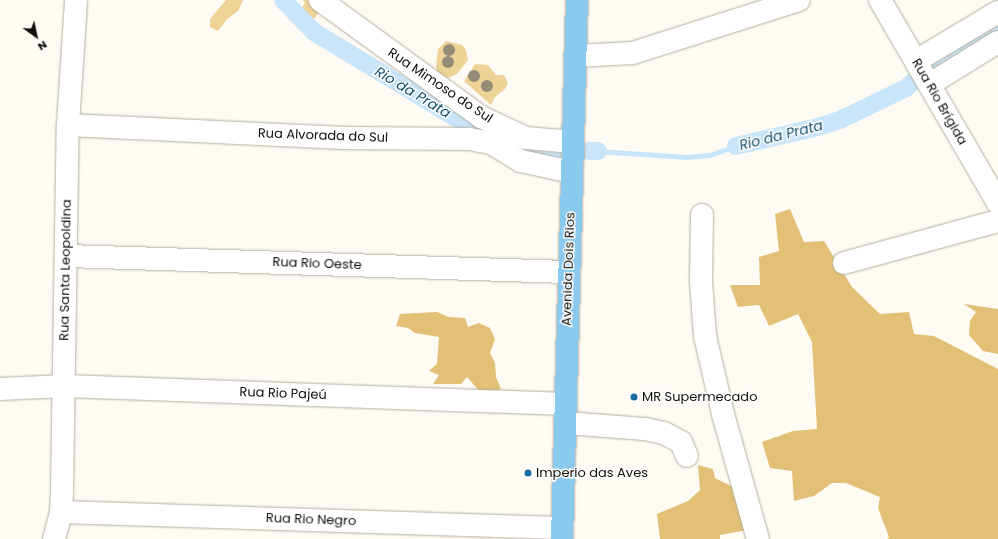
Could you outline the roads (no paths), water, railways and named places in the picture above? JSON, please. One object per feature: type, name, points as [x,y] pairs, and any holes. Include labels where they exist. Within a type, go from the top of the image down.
[{"type":"main road","name":"Avenida Dois Rios","points":[[562,534],[566,413],[568,272],[574,142],[577,0]]},
{"type":"street","name":"Rua Santa Leopoldina","points":[[54,539],[61,512],[65,386],[68,125],[76,0]]},
{"type":"street","name":"Rua Mimoso do Sul","points":[[320,0],[481,117],[526,138],[574,142]]},
{"type":"street","points":[[576,56],[633,53],[799,0]]},
{"type":"street","name":"Rua Rio Brígida","points":[[880,0],[998,203]]},
{"type":"street","points":[[916,62],[998,12]]},
{"type":"street","points":[[929,83],[998,42]]},
{"type":"street","name":"Rua Alvorada do Sul","points":[[68,125],[344,138],[469,139],[491,143],[521,161],[572,172]]},
{"type":"street","points":[[702,215],[701,282],[705,336],[723,414],[758,539]]},
{"type":"street","points":[[844,264],[998,221]]},
{"type":"street","name":"Rua Rio Oeste","points":[[67,256],[568,272]]},
{"type":"street","name":"Rua Rio Pajeú","points":[[0,389],[65,386],[566,413],[672,436],[681,442],[687,456]]},
{"type":"street","name":"Rua Rio Negro","points":[[61,512],[562,534]]},
{"type":"waterway","name":"Rio da Prata","points":[[283,0],[314,32],[507,149],[558,150]]},
{"type":"waterway","name":"Rio da Prata","points":[[736,146],[818,127],[842,119],[906,88],[934,63],[998,31]]},
{"type":"waterway","name":"Rio da Prata","points":[[598,151],[686,157],[710,155],[736,146]]},
{"type":"waterway","name":"Rio da Prata","points":[[589,151],[598,151]]},
{"type":"place","name":"MR Supermecado","points":[[634,397]]},
{"type":"place","name":"Imperio das Aves","points":[[528,473]]}]
